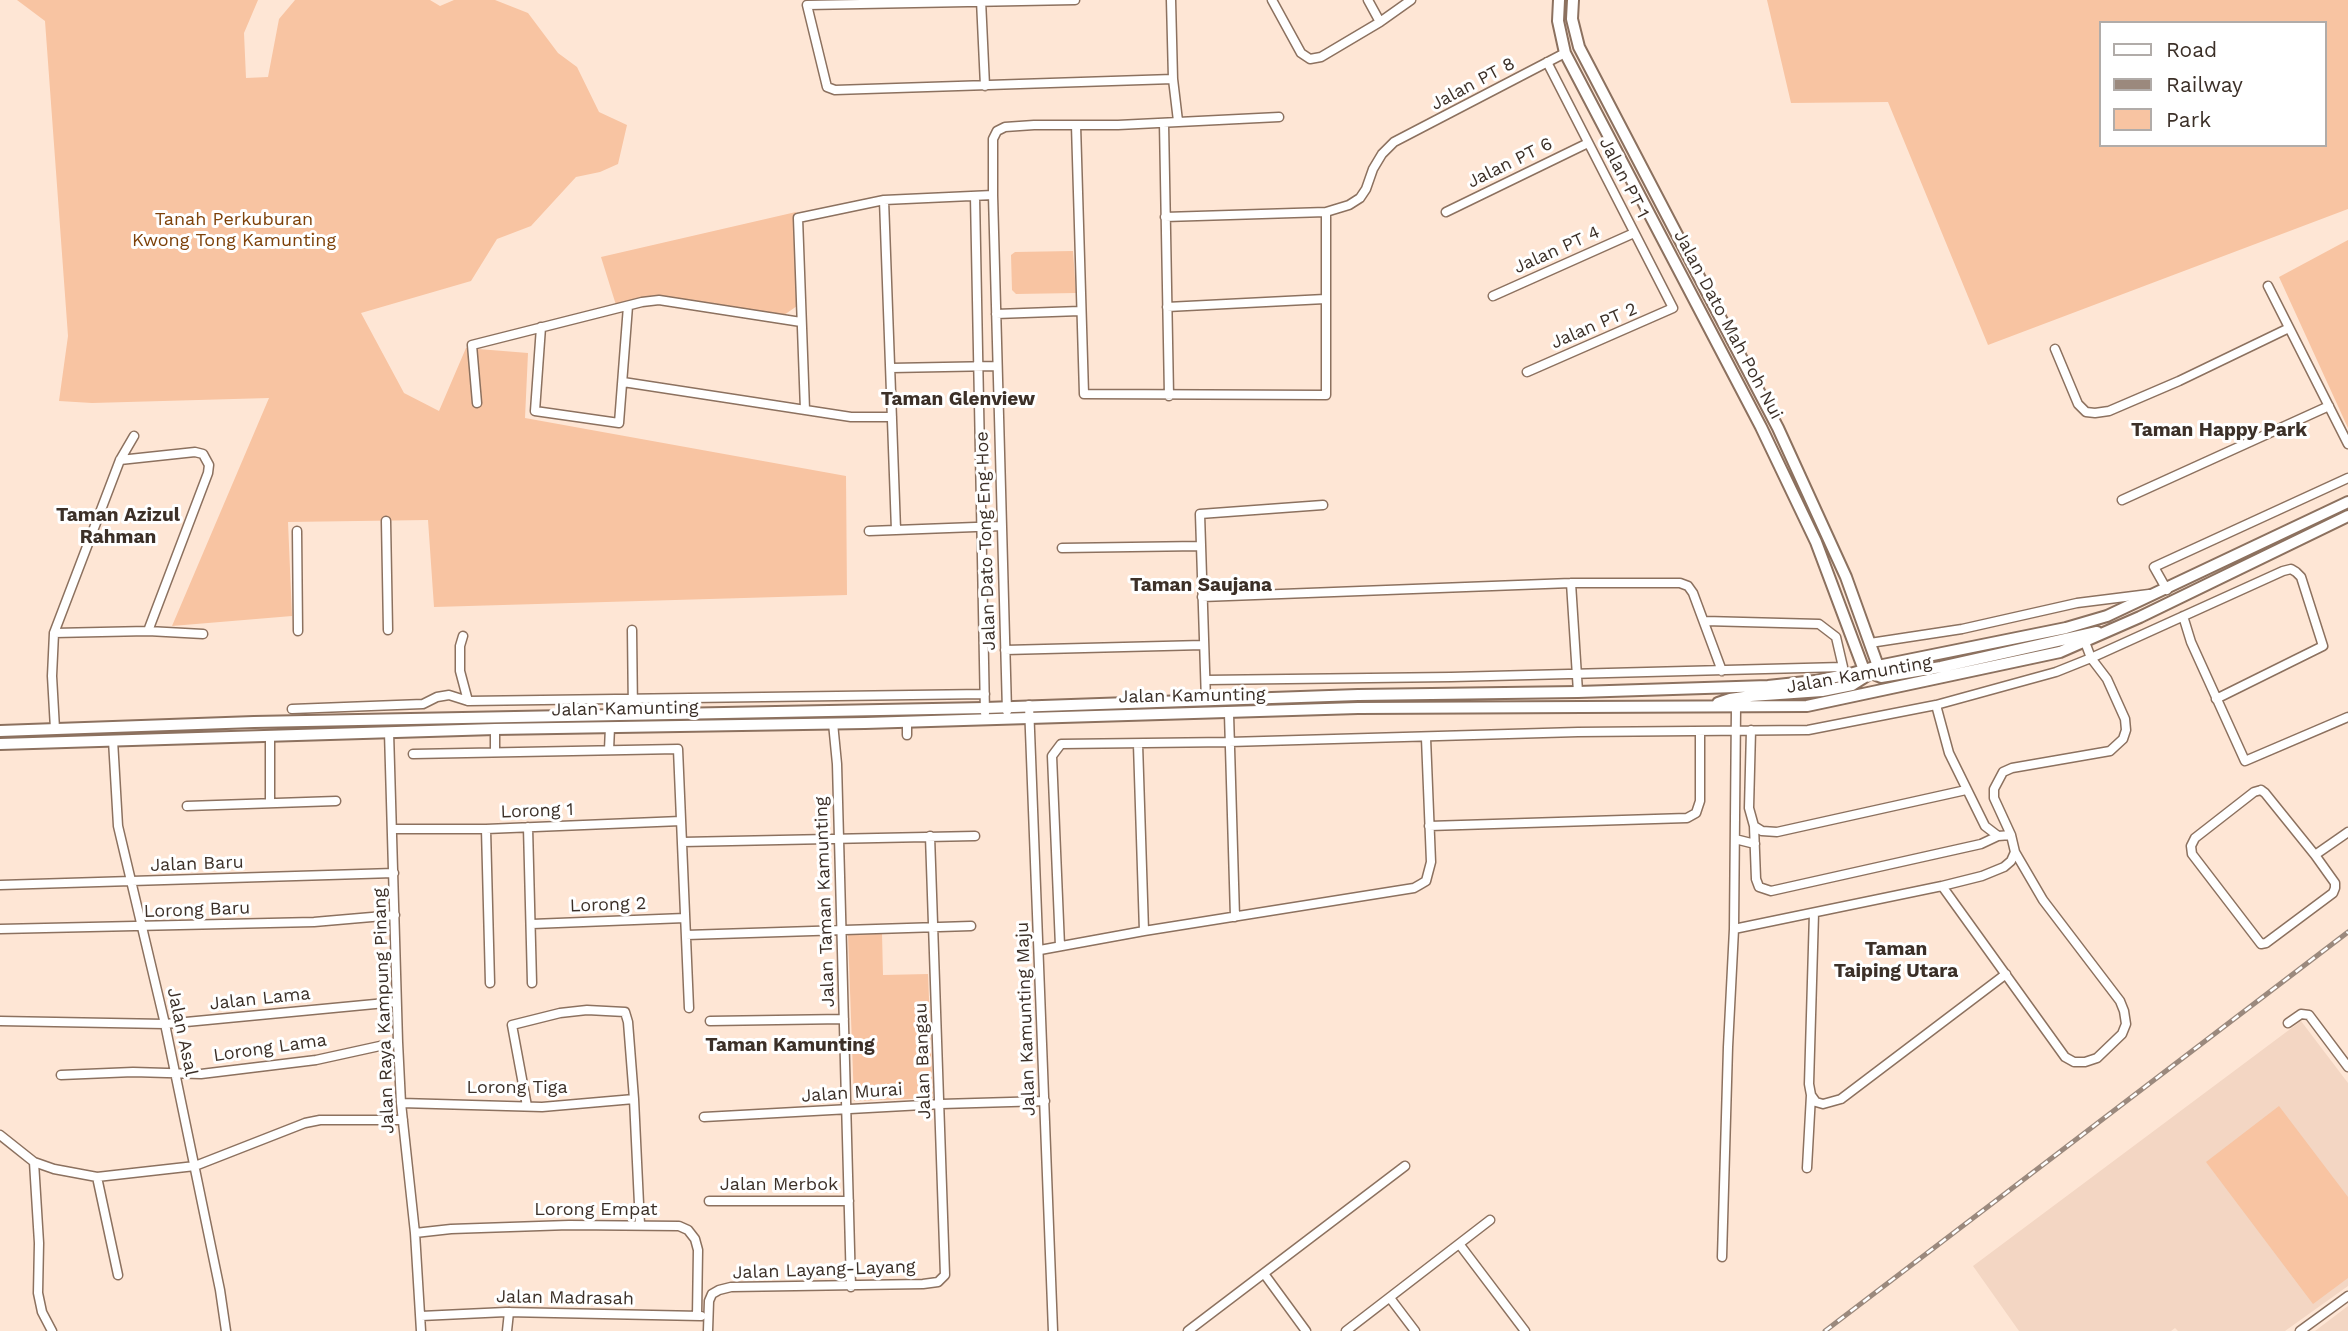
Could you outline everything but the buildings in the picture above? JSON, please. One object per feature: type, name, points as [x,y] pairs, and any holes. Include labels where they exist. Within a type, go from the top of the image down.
[{"type":"main road","name":"Jalan Dato Mah Poh Nui","points":[[1559,0],[1558,21],[1565,53],[1761,427],[1825,562],[1871,670]]},
{"type":"main road","name":"Jalan Dato Mah Poh Nui","points":[[1573,0],[1572,19],[1579,47],[1784,440],[1838,556],[1870,643],[1871,670]]},
{"type":"main road","points":[[1562,40],[1576,36]]},
{"type":"main road","name":"Jalan Kamunting","points":[[1007,713],[1029,705],[1358,695],[1578,692],[1815,681],[2066,628],[2107,616],[2348,502]]},
{"type":"main road","name":"Jalan Kamunting","points":[[0,732],[634,713],[1007,713],[1030,717],[1228,714],[1358,708],[1712,705],[1784,707],[1823,703],[2060,652],[2348,516]]},
{"type":"main road","points":[[1712,705],[1741,697],[1822,691],[1852,685],[1871,670],[1881,677],[1941,667],[2111,629]]},
{"type":"main road","name":"Jalan Kamunting","points":[[0,744],[495,729],[907,721],[985,713]]},
{"type":"street","points":[[1075,0],[849,2],[807,5],[827,86],[835,90],[1173,79]]},
{"type":"street","points":[[1171,0],[1173,79],[1178,121]]},
{"type":"street","points":[[1272,0],[1301,53],[1310,59],[1321,57],[1411,0]]},
{"type":"street","points":[[1368,0],[1380,22]]},
{"type":"street","points":[[981,1],[985,86]]},
{"type":"street","name":"Jalan PT 8","points":[[1326,212],[1349,205],[1360,198],[1382,154],[1394,142],[1565,53]]},
{"type":"street","name":"Jalan PT 1","points":[[1547,62],[1673,308]]},
{"type":"street","points":[[1165,217],[1326,212],[1326,396],[1084,394],[1076,125],[1279,117]]},
{"type":"street","points":[[1164,123],[1169,396]]},
{"type":"street","name":"Jalan Dato Tong Eng Hoe","points":[[1007,713],[993,139],[997,131],[1005,127],[1076,125]]},
{"type":"street","name":"Jalan PT 6","points":[[1446,212],[1588,143]]},
{"type":"street","points":[[805,410],[798,218],[884,200],[993,195]]},
{"type":"street","points":[[975,196],[985,713]]},
{"type":"street","points":[[884,200],[896,530]]},
{"type":"street","name":"Jalan PT 4","points":[[1493,296],[1634,233]]},
{"type":"street","points":[[2268,286],[2348,444]]},
{"type":"street","points":[[1167,307],[1325,299]]},
{"type":"street","points":[[477,403],[472,345],[541,327],[659,300],[801,322]]},
{"type":"street","points":[[541,327],[535,411],[619,423],[628,306]]},
{"type":"street","name":"Jalan PT 2","points":[[1527,372],[1673,308]]},
{"type":"street","points":[[996,314],[1080,312]]},
{"type":"street","points":[[2055,349],[2078,404],[2086,412],[2095,414],[2109,411],[2166,386],[2289,328]]},
{"type":"street","points":[[891,368],[997,366]]},
{"type":"street","points":[[623,382],[851,417],[892,417]]},
{"type":"street","points":[[2122,500],[2329,406]]},
{"type":"street","points":[[55,729],[52,676],[54,633],[120,460],[134,436]]},
{"type":"street","points":[[120,460],[195,452],[203,454],[209,465],[148,631]]},
{"type":"street","points":[[1870,643],[1962,629],[2077,603],[2163,591],[2154,567],[2348,478]]},
{"type":"street","points":[[1206,701],[1200,514],[1323,505]]},
{"type":"street","points":[[387,521],[388,630]]},
{"type":"street","points":[[869,531],[1002,526]]},
{"type":"street","points":[[297,531],[298,631]]},
{"type":"street","points":[[1062,548],[1200,546]]},
{"type":"street","points":[[1060,946],[1052,756],[1061,744],[1808,730],[1936,705],[2056,672],[2291,569],[2301,578],[2323,646],[2216,699]]},
{"type":"street","points":[[1202,597],[1572,583],[1681,583],[1688,586],[1693,593],[1723,671]]},
{"type":"street","points":[[1572,583],[1578,692]]},
{"type":"street","points":[[2183,616],[2190,642],[2245,761],[2348,717]]},
{"type":"street","points":[[1206,680],[1577,675],[1843,667],[1836,637],[1819,624],[1705,621]]},
{"type":"street","points":[[54,633],[148,631],[202,634]]},
{"type":"street","points":[[632,631],[634,713]]},
{"type":"street","points":[[463,636],[460,646],[460,671],[468,701]]},
{"type":"street","points":[[1942,886],[2065,1056],[2074,1062],[2097,1058],[2122,1034],[2126,1024],[2120,1000],[2043,900],[2015,852],[2011,835],[1994,799],[1994,789],[2003,772],[2012,768],[2109,751],[2123,739],[2125,719],[2107,678],[2091,658],[2085,642]]},
{"type":"street","points":[[1005,650],[1203,645]]},
{"type":"street","points":[[292,709],[414,705],[449,695],[468,701],[985,694]]},
{"type":"street","points":[[428,703],[433,718]]},
{"type":"street","name":"Jalan Kamunting Maju","points":[[1029,705],[1053,1331]]},
{"type":"street","points":[[1936,705],[1949,753],[1966,790],[1985,826],[1998,836]]},
{"type":"street","points":[[1721,1257],[1727,1047],[1734,929],[1736,706]]},
{"type":"street","points":[[1228,714],[1235,917]]},
{"type":"street","points":[[906,735],[907,721]]},
{"type":"street","name":"Jalan Taman Kamunting","points":[[833,723],[837,764],[851,1287]]},
{"type":"street","points":[[609,750],[610,727]]},
{"type":"street","points":[[495,729],[495,752]]},
{"type":"street","points":[[1751,730],[1749,808],[1754,826],[1756,879],[1759,887],[1771,891],[2011,835]]},
{"type":"street","name":"Jalan Raya Kampung Pinang","points":[[389,732],[401,1103],[415,1233],[421,1331]]},
{"type":"street","points":[[1429,826],[1687,818],[1696,813],[1700,801],[1700,732]]},
{"type":"street","points":[[270,735],[270,803]]},
{"type":"street","points":[[1040,950],[1144,930],[1413,888],[1421,884],[1426,881],[1431,863],[1426,738]]},
{"type":"street","name":"Jalan Asal","points":[[113,740],[118,826],[195,1166],[226,1331]]},
{"type":"street","points":[[1138,744],[1144,930]]},
{"type":"street","points":[[413,754],[678,749],[689,1008]]},
{"type":"street","points":[[1754,826],[1766,832],[1777,832],[1966,790]]},
{"type":"street","points":[[2261,790],[2315,855],[2334,883],[2336,888],[2333,893],[2266,943],[2260,944],[2192,854],[2191,846],[2195,838],[2254,792],[2261,790]]},
{"type":"street","points":[[187,806],[336,801]]},
{"type":"street","name":"Lorong 1","points":[[393,829],[486,829],[681,821]]},
{"type":"street","points":[[528,827],[532,983]]},
{"type":"street","points":[[486,829],[490,983]]},
{"type":"street","points":[[2315,855],[2348,832]]},
{"type":"street","name":"Jalan Bangau","points":[[930,836],[946,1275],[938,1282]]},
{"type":"street","points":[[682,842],[975,836]]},
{"type":"street","points":[[1735,839],[1755,844]]},
{"type":"street","points":[[1734,929],[1942,886],[1994,872],[2011,861],[2015,852]]},
{"type":"street","name":"Jalan Baru","points":[[0,884],[394,873]]},
{"type":"street","points":[[1807,1168],[1814,913]]},
{"type":"street","name":"Lorong Baru","points":[[0,929],[314,922],[395,915]]},
{"type":"street","name":"Lorong 2","points":[[531,924],[685,918]]},
{"type":"street","points":[[686,935],[840,928],[971,926]]},
{"type":"street","points":[[1811,1095],[1816,1102],[1824,1104],[1841,1100],[2006,974]]},
{"type":"street","name":"Jalan Lama","points":[[0,1021],[164,1024],[396,1002]]},
{"type":"street","points":[[527,1106],[512,1025],[560,1013],[587,1010],[625,1012],[634,1099],[640,1225]]},
{"type":"street","points":[[2288,1024],[2301,1014],[2309,1015],[2348,1067]]},
{"type":"street","points":[[710,1021],[844,1019]]},
{"type":"street","name":"Lorong Lama","points":[[61,1075],[212,1073],[316,1060],[398,1042]]},
{"type":"street","name":"Lorong Tiga","points":[[401,1103],[527,1106],[634,1099]]},
{"type":"street","name":"Jalan Murai","points":[[704,1116],[1045,1101]]},
{"type":"street","points":[[0,1135],[34,1162],[54,1169],[97,1177],[195,1166],[305,1123],[320,1120],[403,1120]]},
{"type":"street","points":[[34,1162],[39,1243],[38,1293],[42,1312],[52,1331]]},
{"type":"street","points":[[1188,1331],[1405,1166]]},
{"type":"street","points":[[97,1177],[118,1275]]},
{"type":"street","name":"Jalan Merbok","points":[[709,1201],[849,1200]]},
{"type":"street","points":[[1346,1331],[1490,1220]]},
{"type":"street","name":"Lorong Empat","points":[[415,1233],[464,1228],[679,1226],[688,1230],[695,1239],[698,1250],[697,1316]]},
{"type":"street","points":[[1460,1245],[1525,1331]]},
{"type":"street","points":[[1265,1275],[1306,1331]]},
{"type":"street","name":"Jalan Layang-Layang","points":[[708,1316],[712,1294],[731,1287],[851,1287],[938,1282]]},
{"type":"street","points":[[2300,1331],[2348,1296]]},
{"type":"street","points":[[1390,1298],[1415,1331]]},
{"type":"street","points":[[507,1331],[509,1312]]},
{"type":"street","name":"Jalan Madrasah","points":[[421,1316],[509,1312],[708,1316]]},
{"type":"street","points":[[708,1316],[708,1331]]},
{"type":"shaded area","points":[[2301,1021],[2348,1083],[2348,1286],[2285,1331],[2178,1331],[2175,1328],[2171,1331],[2019,1331],[1973,1266]]},
{"type":"shaded area","points":[[2348,1306],[2348,1331],[2315,1331]]},
{"type":"green space","name":"Tanah Perkuburan Kwong Tong Kamunting","points":[[17,0],[258,0],[244,33],[246,78],[268,77],[279,19],[295,0],[430,0],[440,6],[454,0],[495,0],[528,13],[558,53],[577,67],[599,112],[627,125],[618,164],[600,172],[576,177],[531,226],[497,239],[471,281],[361,313],[404,393],[439,411],[466,348],[528,353],[525,418],[846,476],[847,595],[434,607],[428,520],[288,522],[292,616],[172,626],[269,398],[92,403],[59,401],[68,336],[45,21]]},
{"type":"green space","points":[[1767,0],[2348,0],[2348,209],[1988,345],[1888,102],[1791,103]]},
{"type":"green space","points":[[796,212],[797,306],[784,315],[656,296],[616,305],[601,257]]},
{"type":"green space","points":[[2348,240],[2348,428],[2279,277]]},
{"type":"green space","points":[[1073,251],[1076,293],[1016,294],[1012,290],[1011,255],[1015,252]]},
{"type":"green space","points":[[882,933],[883,975],[928,974],[933,1098],[854,1101],[848,935]]},
{"type":"green space","points":[[2279,1106],[2348,1197],[2348,1278],[2313,1304],[2206,1162]]},
{"type":"railway","points":[[1825,1331],[2348,932]]},
{"type":"district","name":"Taman Glenview","points":[[958,399]]},
{"type":"district","name":"Taman Happy Park","points":[[2219,430]]},
{"type":"district","name":"Taman Azizul Rahman","points":[[118,526]]},
{"type":"district","name":"Taman Saujana","points":[[1201,585]]},
{"type":"district","name":"Taman Taiping Utara","points":[[1896,960]]},
{"type":"district","name":"Taman Kamunting","points":[[790,1045]]}]
